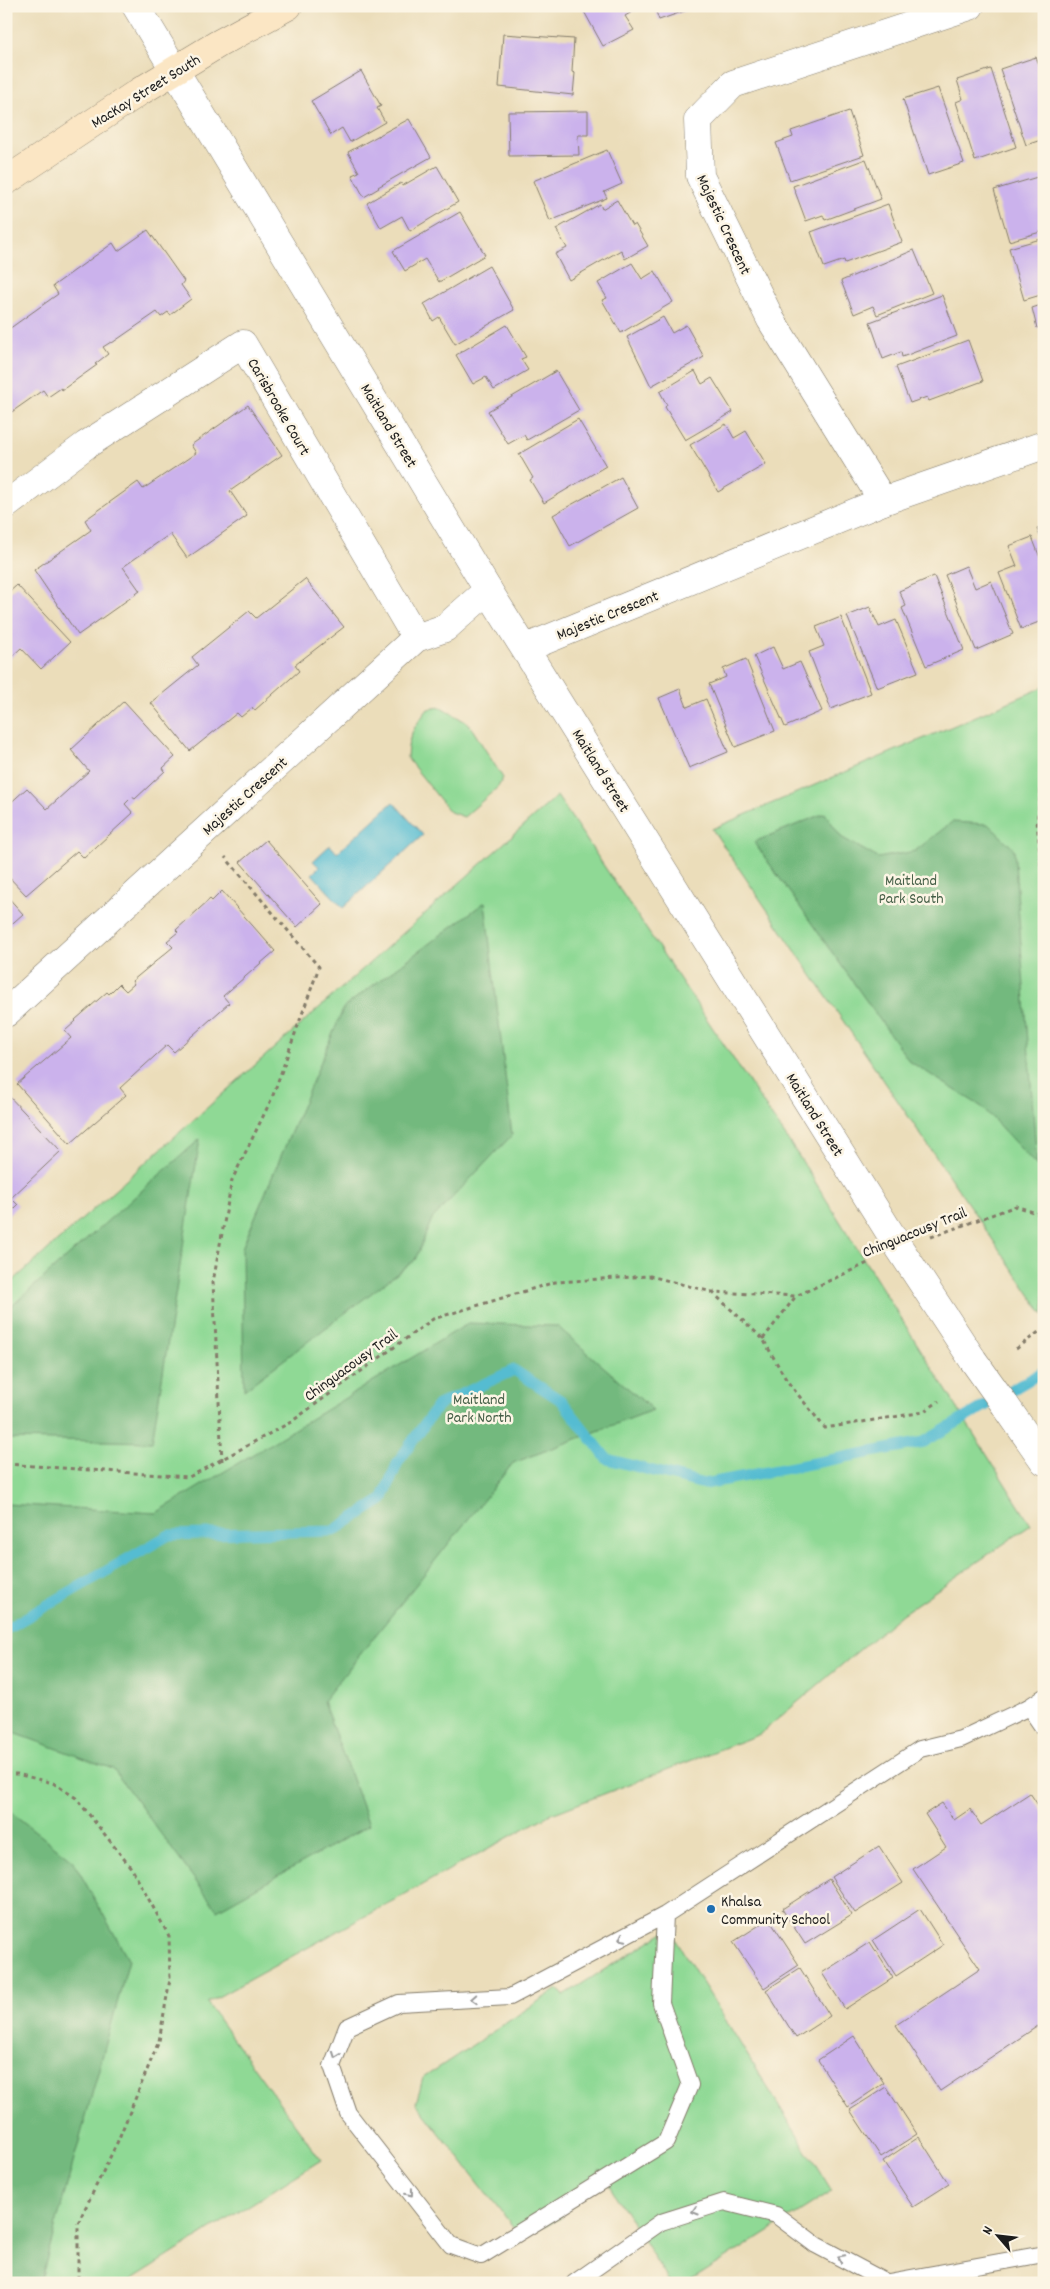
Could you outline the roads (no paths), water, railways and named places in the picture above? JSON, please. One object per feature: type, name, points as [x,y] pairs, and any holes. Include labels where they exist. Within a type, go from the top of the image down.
[{"type":"street","name":"Maitland Street","points":[[136,6],[338,337],[488,590],[900,1249],[973,1360],[1044,1461]]},
{"type":"street","name":"MacKay Street South","points":[[6,181],[174,71],[218,44],[288,6]]},
{"type":"street","name":"Majestic Crescent","points":[[883,501],[771,320],[704,185],[700,176],[698,120],[733,84],[970,6]]},
{"type":"street","name":"Carisbrooke Court","points":[[6,505],[86,444],[243,344],[416,638]]},
{"type":"street","name":"Majestic Crescent","points":[[526,648],[883,501],[1044,445]]},
{"type":"street","name":"Majestic Crescent","points":[[6,1013],[416,638],[445,628],[488,590]]},
{"type":"lane","points":[[665,1915],[661,2003],[690,2085],[666,2142],[481,2256],[451,2245],[348,2113],[332,2066],[347,2027],[399,2003],[510,1997],[665,1915],[920,1749],[961,1739],[1029,1707],[1044,1696]]},
{"type":"lane","points":[[1029,1707],[1044,1729]]},
{"type":"lane","points":[[574,2283],[661,2222],[724,2202],[776,2215],[816,2245],[884,2282],[1044,2254]]},
{"type":"water","points":[[393,802],[423,835],[343,908],[312,874],[319,867],[313,861],[330,845],[337,853]]},
{"type":"waterway","points":[[6,1629],[169,1535],[333,1531],[382,1500],[398,1462],[438,1405],[514,1370],[562,1401],[607,1459],[704,1484],[924,1442],[1044,1371]]},
{"type":"place","name":"Khalsa Community School","points":[[711,1909]]},
{"type":"park label","name":"Maitland Park South","points":[[911,888]]},
{"type":"park label","name":"Maitland Park North","points":[[479,1407]]}]
